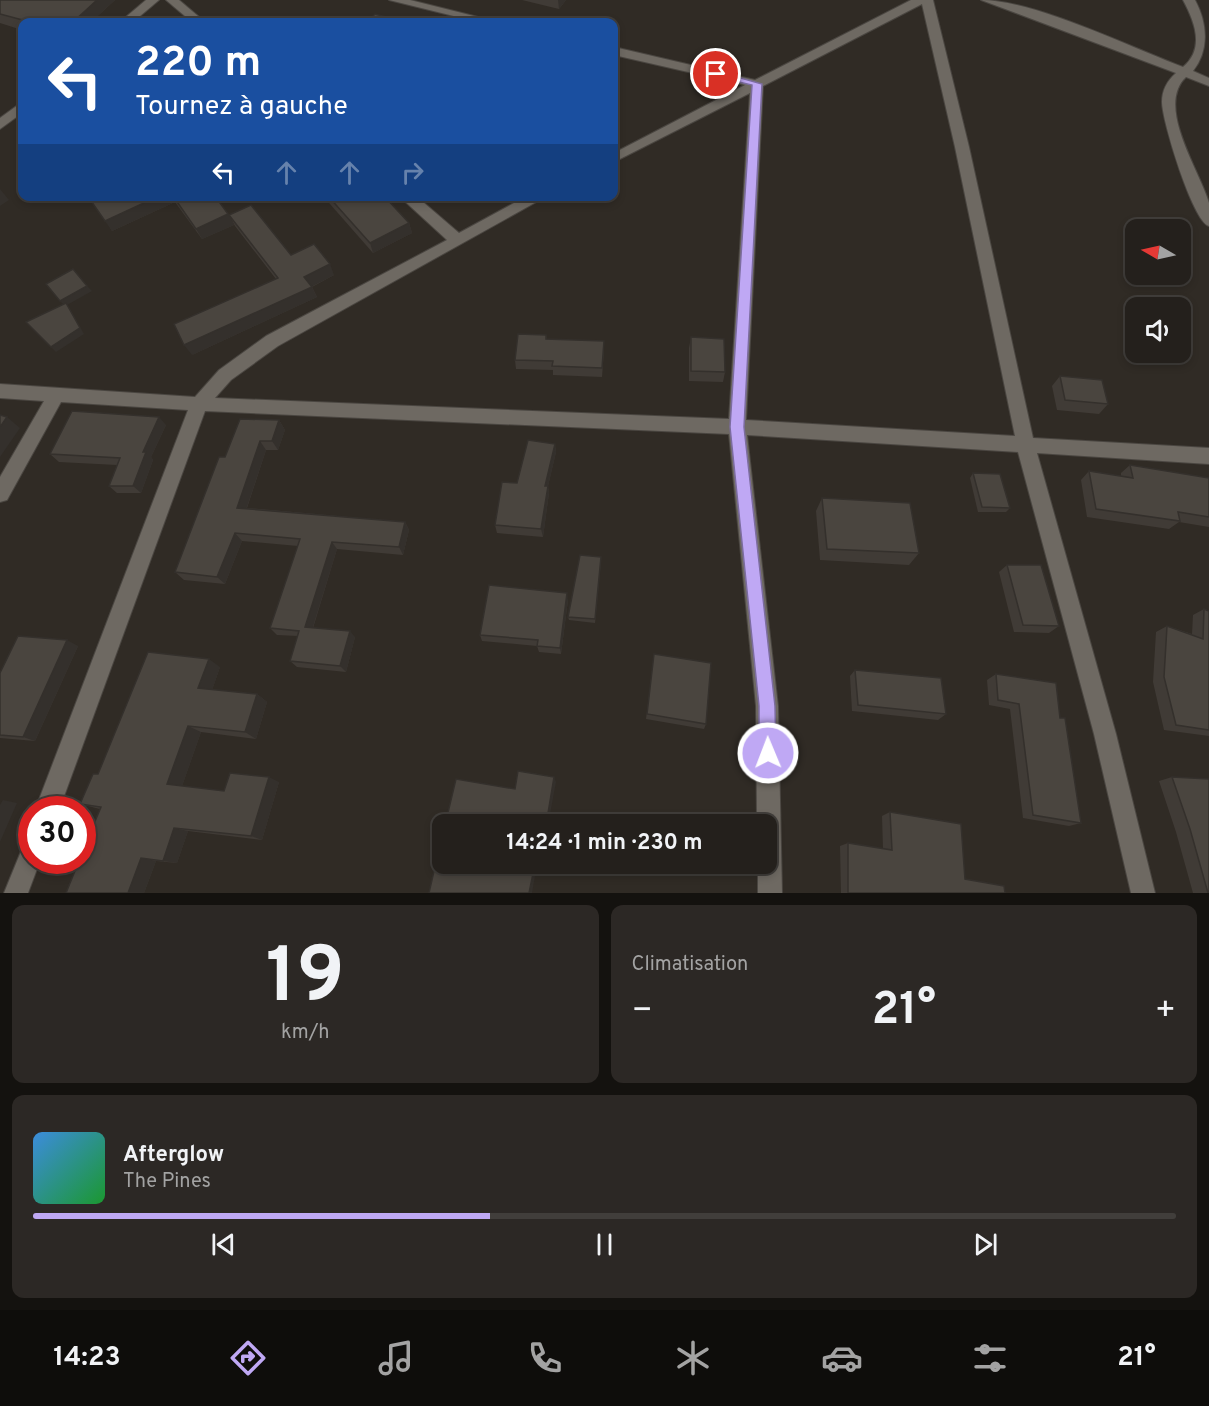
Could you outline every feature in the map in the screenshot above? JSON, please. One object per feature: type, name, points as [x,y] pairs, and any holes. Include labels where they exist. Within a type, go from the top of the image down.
[{"type":"street","points":[[131,18],[153,0]]},
{"type":"street","points":[[172,0],[194,18]]},
{"type":"street","points":[[395,0],[474,18]]},
{"type":"street","points":[[618,156],[920,0]]},
{"type":"street","points":[[927,0],[962,147],[1025,443],[1105,734],[1143,893]]},
{"type":"street","points":[[987,0],[1053,21],[1209,82]]},
{"type":"street","points":[[1189,0],[1201,28],[1205,47],[1199,59],[1183,72],[1170,90],[1170,109],[1175,136],[1209,221]]},
{"type":"street","points":[[618,52],[757,84]]},
{"type":"street","points":[[757,84],[737,427],[767,706],[770,893]]},
{"type":"street","points":[[0,125],[18,109]]},
{"type":"street","points":[[412,201],[458,241]]},
{"type":"street","points":[[52,796],[199,404],[225,375],[272,341],[531,201]]},
{"type":"street","points":[[0,391],[199,404],[737,427],[1209,456]]},
{"type":"street","points":[[0,494],[56,395]]},
{"type":"street","points":[[16,893],[23,874]]},
{"type":"building","points":[[0,0],[97,0],[77,18],[18,19],[0,14]]},
{"type":"building","points":[[375,14],[390,18],[371,18]]},
{"type":"building","points":[[91,201],[148,201],[105,221]]},
{"type":"building","points":[[176,201],[219,201],[228,214],[196,229]]},
{"type":"building","points":[[332,201],[389,201],[409,223],[370,243]]},
{"type":"building","points":[[251,205],[291,255],[314,244],[330,264],[304,277],[312,287],[184,345],[174,324],[278,278],[229,215]]},
{"type":"building","points":[[73,269],[87,286],[60,301],[46,284]]},
{"type":"building","points":[[66,303],[80,328],[51,347],[26,322]]},
{"type":"building","points":[[518,334],[546,335],[546,339],[604,341],[602,368],[552,366],[553,361],[515,360]]},
{"type":"building","points":[[691,337],[724,339],[725,372],[691,371]]},
{"type":"building","points":[[1060,376],[1102,380],[1108,404],[1065,400]]},
{"type":"building","points":[[72,411],[159,417],[143,452],[146,452],[133,486],[109,486],[120,458],[50,454]]},
{"type":"building","points":[[0,415],[7,417],[0,427]]},
{"type":"building","points":[[240,419],[279,420],[272,441],[260,441],[237,508],[405,522],[399,547],[332,542],[305,627],[350,631],[340,666],[290,661],[299,631],[270,628],[300,539],[235,533],[217,577],[175,572],[219,457],[225,457]]},
{"type":"building","points":[[528,440],[555,444],[545,486],[548,486],[541,529],[495,525],[502,482],[517,483]]},
{"type":"building","points":[[1130,465],[1209,478],[1209,517],[1178,512],[1180,521],[1096,509],[1089,471],[1133,478]]},
{"type":"building","points":[[973,473],[1000,474],[1010,508],[982,507]]},
{"type":"building","points":[[822,498],[910,503],[919,553],[827,549]]},
{"type":"building","points":[[580,555],[601,557],[595,619],[568,617]]},
{"type":"building","points":[[1007,565],[1041,565],[1059,626],[1023,625]]},
{"type":"building","points":[[489,585],[567,593],[560,648],[537,646],[538,640],[480,635]]},
{"type":"building","points":[[1204,609],[1209,611],[1209,730],[1176,725],[1164,677],[1167,626],[1203,639]]},
{"type":"building","points":[[18,636],[67,640],[23,737],[0,735],[0,673]]},
{"type":"building","points":[[148,652],[209,659],[198,688],[257,694],[245,732],[188,726],[167,784],[224,791],[230,773],[269,777],[251,836],[174,828],[163,861],[141,858],[128,893],[66,893],[74,874],[96,874],[96,819],[101,807],[96,806],[96,796],[83,796],[93,774],[98,774]]},
{"type":"building","points":[[654,654],[711,663],[706,724],[647,714]]},
{"type":"building","points":[[855,670],[941,678],[946,714],[858,705]]},
{"type":"building","points":[[996,674],[1056,683],[1060,718],[1065,718],[1081,823],[1033,815],[1019,704],[998,700]]},
{"type":"building","points":[[518,771],[554,777],[548,814],[448,814],[456,779],[515,789]]},
{"type":"building","points":[[1172,777],[1209,779],[1209,893],[1190,829]]},
{"type":"building","points":[[890,812],[961,824],[965,879],[1004,886],[1005,893],[848,893],[848,843],[892,850]]},
{"type":"building","points":[[433,874],[533,874],[529,893],[429,893]]},
{"type":"route","points":[[716,74],[757,84],[737,427],[767,706],[768,753]]}]
